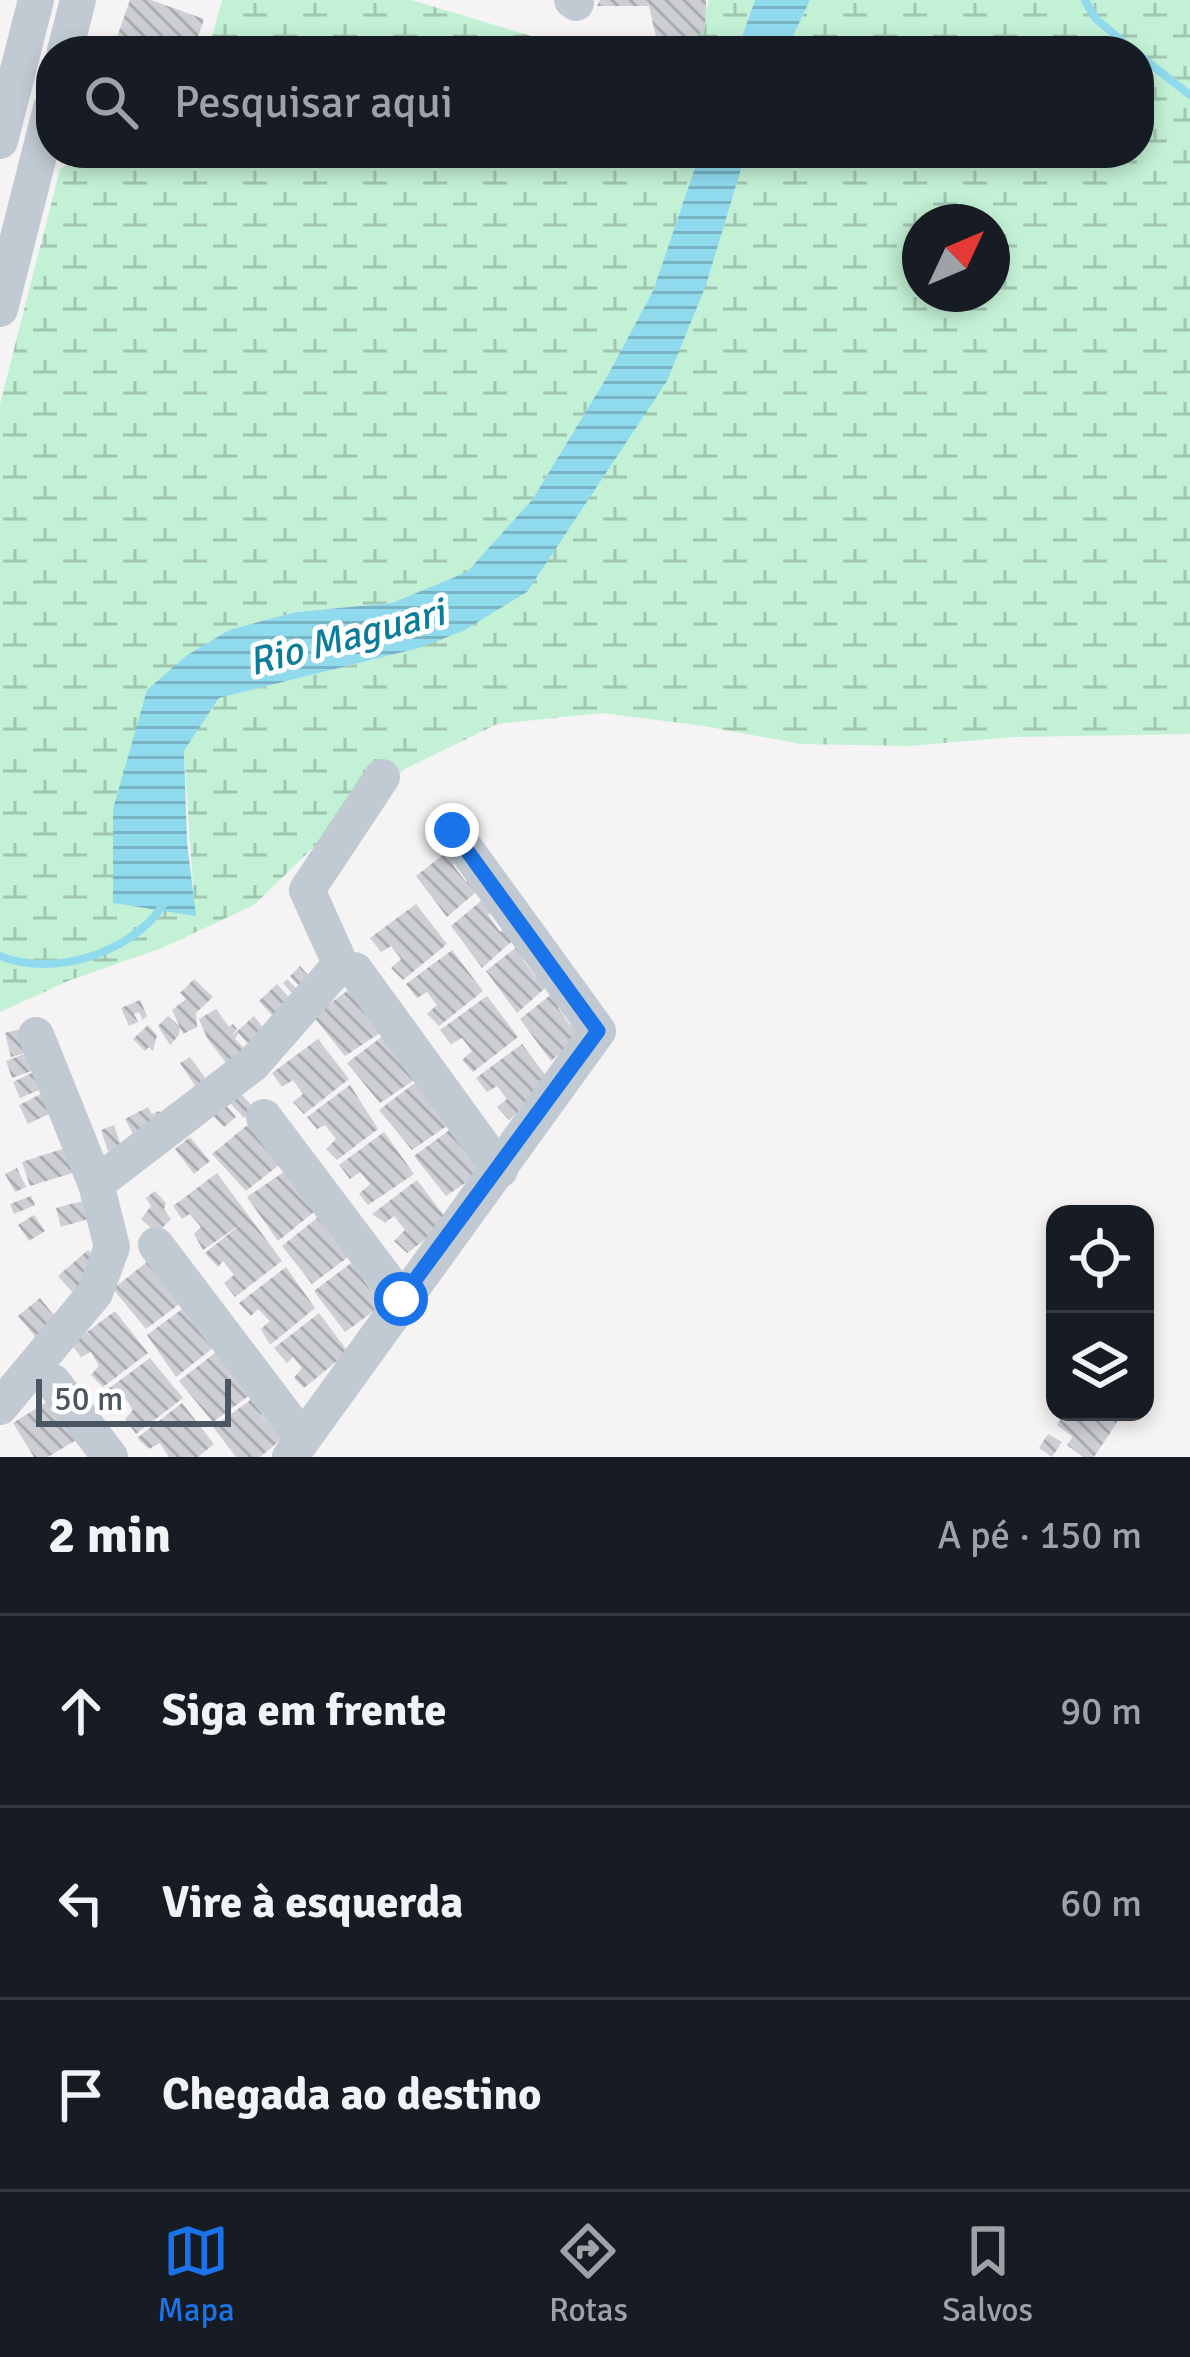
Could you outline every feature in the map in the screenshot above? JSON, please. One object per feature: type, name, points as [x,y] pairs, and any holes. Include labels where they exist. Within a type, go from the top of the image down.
[{"type":"street","points":[[0,141],[4,104],[36,0]]},
{"type":"street","points":[[69,36],[78,0]]},
{"type":"street","points":[[0,308],[36,167]]},
{"type":"street","points":[[96,1184],[253,1064],[338,967],[307,890],[382,777]]},
{"type":"street","points":[[157,1245],[296,1448],[598,1031],[452,830]]},
{"type":"street","points":[[356,970],[500,1169]]},
{"type":"street","points":[[0,1407],[95,1293],[112,1247],[96,1184],[36,1035]]},
{"type":"street","points":[[264,1117],[401,1299]]},
{"type":"street","points":[[53,1382],[110,1457]]},
{"type":"green space","points":[[222,0],[411,0],[532,36],[212,36]]},
{"type":"green space","points":[[709,0],[755,0],[742,36],[697,36]]},
{"type":"green space","points":[[810,0],[1190,0],[1190,734],[1013,737],[909,746],[801,744],[602,713],[497,724],[405,769],[327,834],[254,905],[162,948],[68,981],[0,1012],[0,404],[60,169],[695,168],[653,291],[605,380],[532,500],[467,573],[392,603],[296,612],[147,690],[195,916],[184,751],[219,698],[419,648],[706,285],[741,168],[1154,168],[1154,36],[793,36]]},
{"type":"water","points":[[755,0],[810,0],[793,36],[742,36]]},
{"type":"water","points":[[695,168],[741,168],[706,285],[667,381],[527,592],[463,631],[419,648],[219,698],[184,751],[187,842],[196,916],[113,903],[113,809],[147,690],[186,656],[229,630],[296,612],[392,603],[467,572],[532,500],[653,291]]},
{"type":"building","points":[[130,0],[151,0],[204,19],[198,36],[117,36]]},
{"type":"building","points":[[600,0],[706,0],[705,29],[698,36],[656,36],[649,6],[597,6]]},
{"type":"building","points":[[454,846],[463,857],[453,865],[466,882],[473,876],[483,886],[447,917],[416,876]]},
{"type":"building","points":[[488,895],[498,907],[488,915],[500,932],[508,925],[518,936],[482,968],[451,926]]},
{"type":"building","points":[[416,904],[447,944],[403,980],[391,968],[401,959],[391,946],[381,952],[370,938]]},
{"type":"building","points":[[524,941],[534,952],[523,960],[536,977],[543,971],[553,981],[517,1013],[486,971]]},
{"type":"building","points":[[452,950],[483,991],[439,1026],[427,1014],[437,1005],[427,992],[417,998],[406,984]]},
{"type":"building","points":[[300,966],[317,985],[300,1001],[283,983],[287,979],[299,991],[290,976]]},
{"type":"building","points":[[194,979],[213,997],[196,1013],[197,1027],[183,1034],[172,1010],[186,999],[180,993]]},
{"type":"building","points":[[358,983],[392,1025],[345,1056],[313,1016]]},
{"type":"building","points":[[277,984],[296,1005],[278,1022],[259,1001]]},
{"type":"building","points":[[558,989],[568,1000],[558,1008],[570,1025],[578,1019],[588,1029],[551,1061],[520,1019]]},
{"type":"building","points":[[487,996],[518,1037],[473,1072],[462,1060],[472,1051],[462,1038],[451,1044],[440,1030]]},
{"type":"building","points":[[140,1000],[147,1016],[143,1020],[139,1012],[134,1014],[138,1022],[129,1026],[121,1008]]},
{"type":"building","points":[[216,1009],[229,1027],[233,1024],[237,1029],[232,1036],[254,1016],[269,1035],[254,1050],[238,1033],[235,1039],[247,1051],[230,1068],[199,1019]]},
{"type":"building","points":[[168,1016],[180,1027],[170,1045],[158,1026]]},
{"type":"building","points":[[148,1025],[157,1035],[153,1051],[149,1047],[145,1051],[133,1039]]},
{"type":"building","points":[[24,1028],[30,1052],[11,1057],[5,1033]]},
{"type":"building","points":[[392,1029],[426,1072],[380,1103],[347,1063]]},
{"type":"building","points":[[318,1039],[349,1079],[304,1114],[293,1102],[303,1094],[293,1080],[282,1087],[272,1073]]},
{"type":"building","points":[[522,1044],[553,1085],[509,1120],[497,1107],[507,1099],[497,1086],[487,1092],[476,1078]]},
{"type":"building","points":[[30,1052],[37,1069],[12,1078],[6,1061]]},
{"type":"building","points":[[190,1057],[209,1083],[199,1092],[180,1063]]},
{"type":"building","points":[[36,1071],[44,1088],[20,1098],[13,1082]]},
{"type":"building","points":[[424,1076],[457,1119],[412,1150],[379,1110]]},
{"type":"building","points":[[350,1085],[378,1129],[337,1160],[326,1149],[336,1139],[325,1125],[317,1129],[307,1117]]},
{"type":"building","points":[[239,1092],[255,1109],[244,1118],[229,1102]]},
{"type":"building","points":[[43,1093],[53,1112],[28,1124],[19,1105]]},
{"type":"building","points":[[224,1103],[236,1117],[224,1127],[211,1114]]},
{"type":"building","points":[[148,1107],[152,1114],[159,1111],[165,1123],[135,1138],[125,1119]]},
{"type":"building","points":[[256,1118],[289,1157],[246,1191],[212,1154]]},
{"type":"building","points":[[459,1123],[492,1165],[446,1196],[414,1156]]},
{"type":"building","points":[[114,1125],[121,1146],[108,1151],[101,1130]]},
{"type":"building","points":[[384,1132],[414,1174],[368,1205],[359,1194],[370,1184],[360,1172],[350,1179],[339,1165]]},
{"type":"building","points":[[190,1137],[210,1161],[194,1174],[175,1149]]},
{"type":"building","points":[[68,1147],[76,1172],[30,1186],[22,1162]]},
{"type":"building","points":[[294,1165],[324,1204],[278,1241],[247,1197]]},
{"type":"building","points":[[17,1168],[26,1187],[15,1192],[5,1174]]},
{"type":"building","points":[[217,1173],[282,1261],[235,1297],[224,1283],[234,1275],[223,1261],[218,1267],[205,1253],[241,1224],[203,1250],[194,1234],[201,1227],[190,1214],[182,1219],[173,1206]]},
{"type":"building","points":[[417,1180],[449,1222],[407,1253],[394,1241],[405,1230],[394,1216],[385,1223],[372,1214]]},
{"type":"building","points":[[155,1191],[171,1219],[157,1233],[141,1219],[151,1206],[146,1198]]},
{"type":"building","points":[[31,1196],[35,1205],[14,1214],[10,1204]]},
{"type":"building","points":[[90,1199],[95,1217],[61,1227],[56,1208]]},
{"type":"building","points":[[323,1213],[336,1229],[331,1236],[339,1246],[355,1252],[312,1284],[282,1246]]},
{"type":"building","points":[[34,1215],[45,1231],[29,1241],[18,1225]]},
{"type":"building","points":[[88,1250],[102,1267],[72,1292],[58,1276]]},
{"type":"building","points":[[158,1253],[190,1296],[146,1329],[113,1289]]},
{"type":"building","points":[[359,1257],[370,1273],[363,1279],[373,1293],[381,1286],[392,1298],[345,1332],[314,1291]]},
{"type":"building","points":[[286,1267],[315,1308],[270,1345],[261,1329],[270,1321],[258,1309],[251,1316],[239,1303]]},
{"type":"building","points":[[40,1298],[59,1322],[37,1339],[18,1316]]},
{"type":"building","points":[[193,1301],[223,1340],[176,1377],[147,1335]]},
{"type":"building","points":[[115,1311],[148,1353],[103,1387],[91,1375],[99,1366],[91,1352],[81,1357],[71,1344]]},
{"type":"building","points":[[319,1313],[348,1352],[304,1388],[294,1378],[302,1368],[293,1357],[287,1363],[274,1348]]},
{"type":"building","points":[[225,1345],[258,1389],[213,1422],[179,1381]]},
{"type":"building","points":[[150,1358],[183,1398],[136,1434],[125,1419],[133,1410],[126,1399],[114,1404],[104,1392]]},
{"type":"building","points":[[260,1393],[272,1404],[261,1415],[272,1427],[289,1433],[260,1457],[236,1457],[213,1427]]},
{"type":"building","points":[[58,1395],[86,1434],[48,1457],[34,1457],[13,1423]]},
{"type":"building","points":[[182,1403],[214,1444],[198,1457],[169,1457],[160,1443],[149,1449],[137,1438]]},
{"type":"building","points":[[1059,1421],[1118,1421],[1094,1457],[1083,1457],[1067,1445],[1073,1437],[1057,1425]]},
{"type":"building","points":[[1048,1434],[1062,1442],[1052,1457],[1039,1448]]},
{"type":"waterway","points":[[1085,0],[1095,18],[1116,36]]},
{"type":"waterway","points":[[1154,67],[1190,95]]},
{"type":"waterway","name":"Rio Maguari","points":[[0,956],[43,964],[90,957],[132,936],[163,905]]},
{"type":"route","points":[[401,1299],[598,1031],[452,830]]}]
